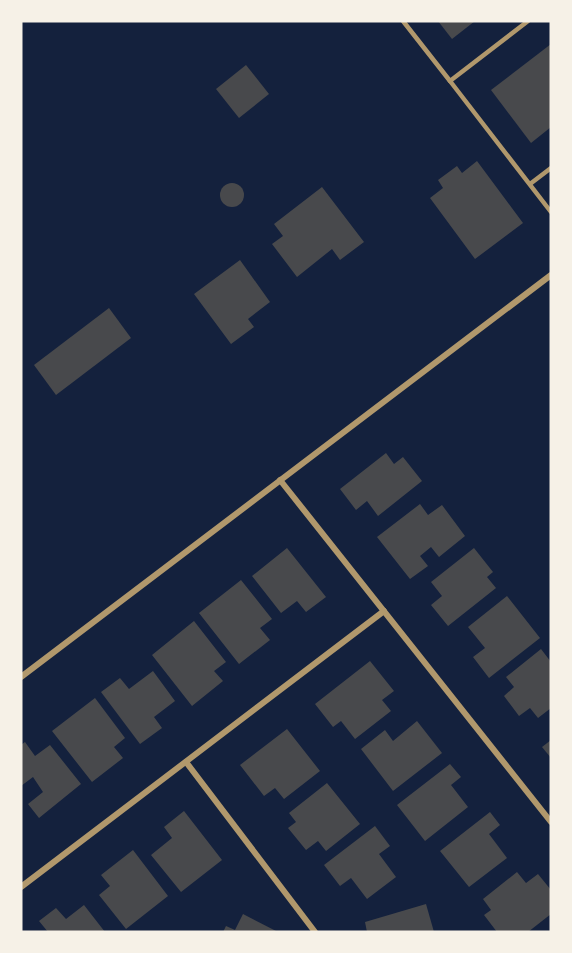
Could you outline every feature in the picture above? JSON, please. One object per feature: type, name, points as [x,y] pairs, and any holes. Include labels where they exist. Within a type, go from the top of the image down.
[{"type":"street","points":[[21,677],[551,275]]},
{"type":"street","points":[[280,480],[551,822]]},
{"type":"street","points":[[21,887],[384,611]]},
{"type":"street","points":[[186,762],[315,932]]},
{"type":"lane","points":[[403,21],[551,212]]},
{"type":"lane","points":[[450,81],[528,21]]},
{"type":"lane","points":[[530,184],[551,168]]},
{"type":"building","points":[[438,21],[475,21],[452,39]]},
{"type":"building","points":[[551,44],[551,127],[531,143],[491,90]]},
{"type":"building","points":[[246,65],[269,94],[239,118],[216,89]]},
{"type":"building","points":[[477,161],[523,223],[475,259],[430,198],[443,188],[438,180],[457,166],[462,173]]},
{"type":"building","points":[[232,183],[241,186],[244,195],[241,204],[232,207],[223,204],[220,195],[223,186]]},
{"type":"building","points":[[322,187],[364,242],[340,260],[332,249],[297,277],[272,244],[283,236],[274,224]]},
{"type":"building","points":[[240,260],[270,302],[248,319],[254,327],[231,344],[194,294]]},
{"type":"building","points":[[109,308],[131,338],[56,395],[34,365]]},
{"type":"building","points":[[386,453],[394,464],[403,457],[422,481],[378,516],[367,501],[356,510],[340,489]]},
{"type":"building","points":[[420,504],[428,515],[442,505],[465,536],[439,557],[431,547],[420,556],[428,566],[410,579],[377,537]]},
{"type":"building","points":[[287,548],[326,597],[306,612],[297,601],[281,613],[252,576]]},
{"type":"building","points":[[474,548],[493,572],[487,577],[496,588],[448,626],[431,605],[442,596],[431,582]]},
{"type":"building","points":[[241,580],[272,619],[260,628],[270,640],[239,664],[199,613]]},
{"type":"building","points":[[507,596],[540,638],[489,678],[473,657],[485,648],[468,627]]},
{"type":"building","points":[[194,621],[226,662],[214,671],[223,681],[192,706],[152,655]]},
{"type":"building","points":[[541,649],[551,662],[551,708],[538,718],[530,708],[519,716],[504,696],[514,687],[506,677]]},
{"type":"building","points":[[370,661],[394,691],[382,700],[391,711],[355,739],[341,721],[333,727],[315,704]]},
{"type":"building","points":[[153,671],[175,701],[154,717],[162,728],[140,744],[101,692],[120,678],[129,689]]},
{"type":"building","points":[[95,698],[125,738],[114,747],[123,758],[92,782],[52,731]]},
{"type":"building","points":[[417,721],[442,753],[393,791],[361,749],[385,730],[393,741]]},
{"type":"building","points":[[287,729],[320,771],[284,799],[275,788],[264,796],[240,765]]},
{"type":"building","points":[[551,740],[551,758],[542,747]]},
{"type":"building","points":[[25,742],[35,756],[50,745],[81,784],[39,818],[28,804],[43,792],[33,777],[21,786],[21,745]]},
{"type":"building","points":[[450,764],[461,777],[451,785],[468,807],[425,841],[397,805]]},
{"type":"building","points":[[327,783],[360,824],[326,851],[318,841],[306,850],[288,828],[296,822],[289,813]]},
{"type":"building","points":[[184,811],[222,860],[181,892],[151,855],[172,838],[164,827]]},
{"type":"building","points":[[490,812],[500,825],[489,834],[507,858],[469,887],[440,851]]},
{"type":"building","points":[[375,826],[390,846],[379,854],[396,877],[367,899],[351,878],[340,886],[324,865]]},
{"type":"building","points":[[133,850],[168,896],[126,929],[99,895],[110,886],[101,875]]},
{"type":"building","points":[[517,872],[526,883],[538,874],[551,890],[551,914],[528,932],[497,932],[484,915],[491,910],[483,899]]},
{"type":"building","points":[[426,904],[434,932],[367,932],[365,922]]},
{"type":"building","points":[[84,905],[105,932],[48,932],[39,921],[56,908],[66,919]]},
{"type":"building","points":[[243,914],[278,932],[223,932],[226,926],[235,930]]}]
